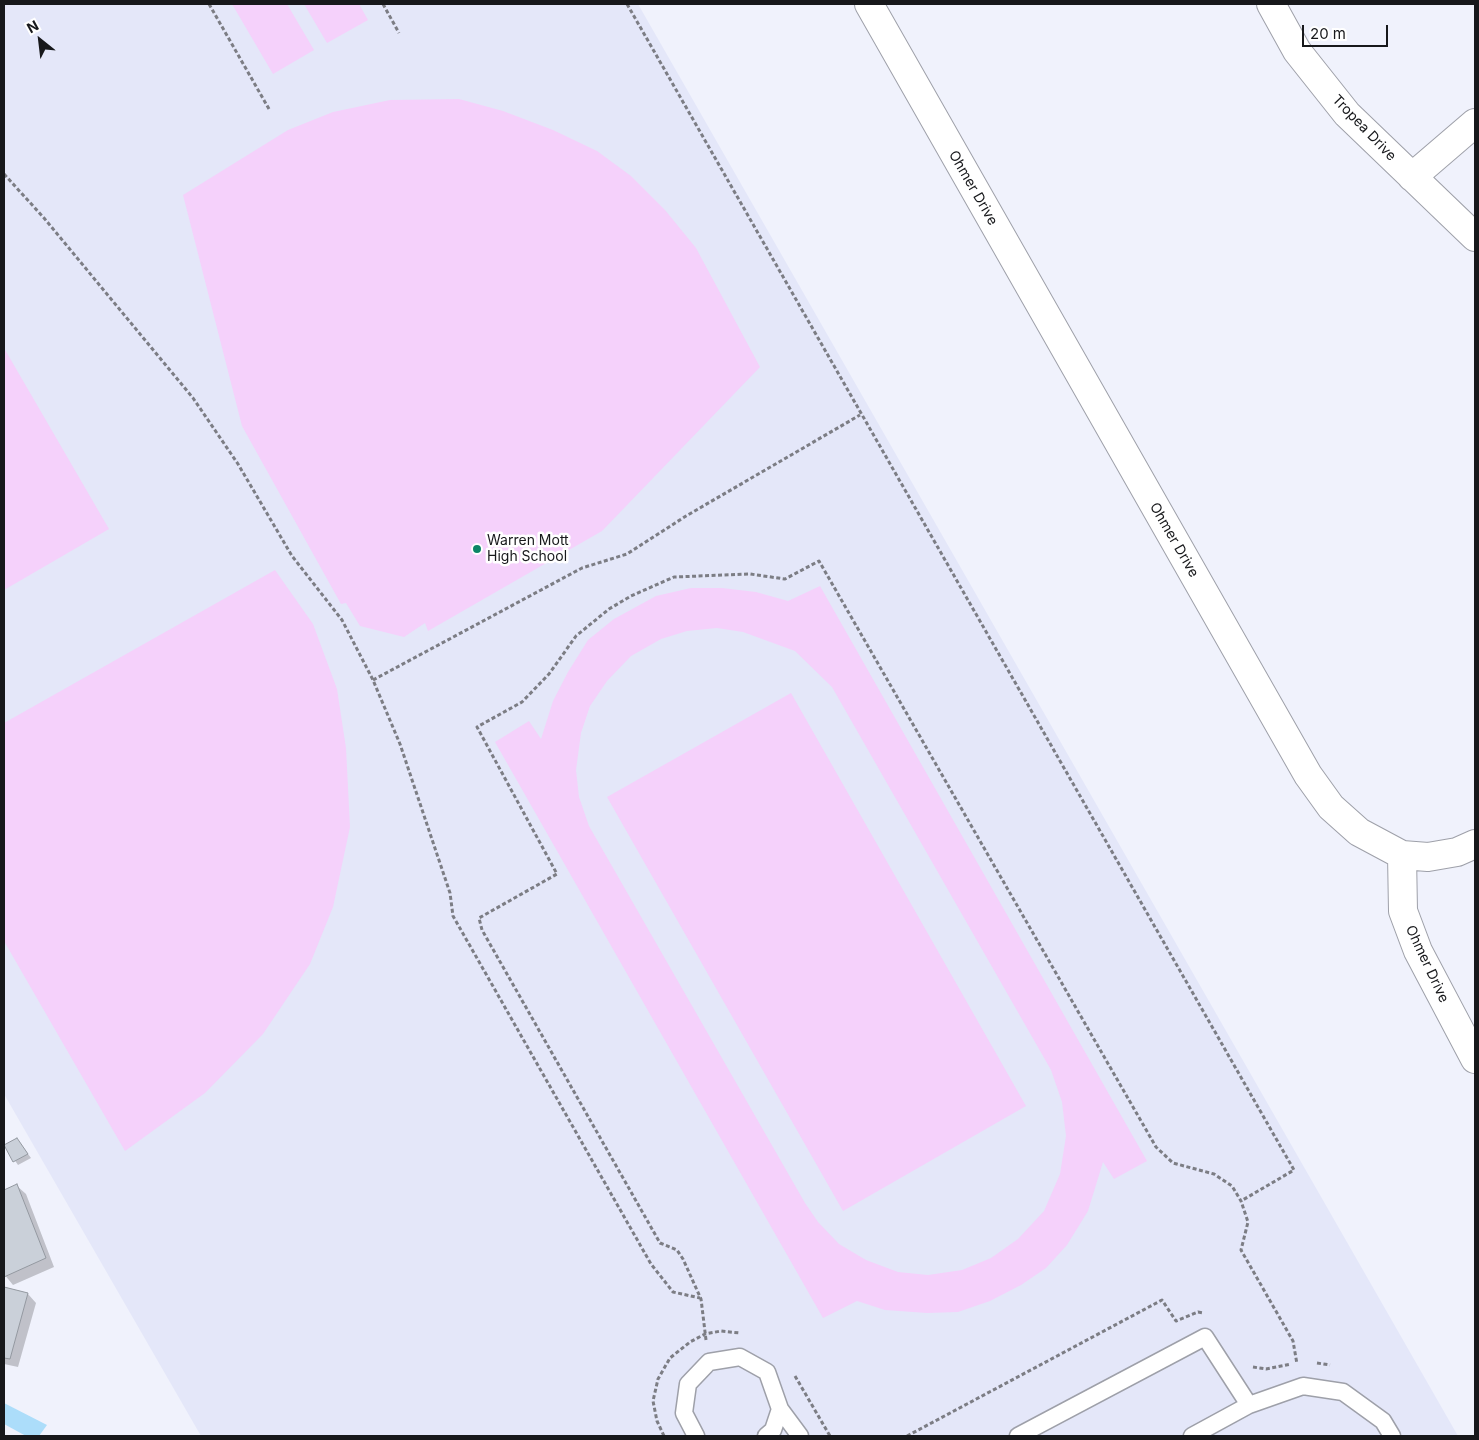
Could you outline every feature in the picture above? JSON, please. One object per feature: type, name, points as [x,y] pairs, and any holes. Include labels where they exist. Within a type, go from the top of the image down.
[{"type":"street","name":"Ohmer Drive","points":[[869,4],[1308,775],[1331,807],[1359,832],[1402,855],[1403,911],[1418,951],[1475,1059]]},
{"type":"street","name":"Tropea Drive","points":[[1271,4],[1297,51],[1346,114],[1475,237]]},
{"type":"street","points":[[1412,177],[1475,123]]},
{"type":"street","points":[[1402,855],[1428,857],[1457,852],[1475,844]]},
{"type":"lane","points":[[1018,1436],[1205,1337],[1249,1405]]},
{"type":"lane","points":[[696,1436],[684,1413],[688,1384],[709,1362],[740,1357],[767,1372],[780,1409],[800,1436]]},
{"type":"lane","points":[[1192,1436],[1249,1405],[1303,1386],[1343,1392],[1383,1421],[1392,1436]]},
{"type":"lane","points":[[766,1436],[773,1430],[780,1409]]},
{"type":"path","points":[[209,4],[269,109]]},
{"type":"path","points":[[383,4],[400,33]]},
{"type":"path","points":[[627,4],[860,415],[1294,1170],[1241,1201]]},
{"type":"path","points":[[4,174],[44,218],[192,398],[238,464],[292,556],[342,620],[373,680],[400,744],[450,893],[454,916],[651,1264],[673,1292],[701,1299]]},
{"type":"path","points":[[373,680],[582,568],[627,554],[686,516],[860,415]]},
{"type":"path","points":[[709,1362],[701,1299],[677,1250],[660,1242],[482,930],[479,918],[557,874],[477,727],[522,702],[549,674],[576,636],[608,609],[631,596],[674,577],[750,574],[786,580],[819,561],[1156,1147],[1173,1163],[1214,1174],[1232,1186],[1241,1201],[1248,1222],[1241,1250],[1293,1341],[1303,1386]]},
{"type":"shaded area","name":"Warren Mott High School","points":[[4,4],[638,4],[1458,1436],[201,1436],[4,1094]]},
{"type":"shaded area","points":[[232,4],[287,4],[314,50],[273,74]]},
{"type":"shaded area","points":[[304,4],[359,4],[368,20],[327,43]]},
{"type":"shaded area","points":[[459,99],[503,111],[553,130],[597,151],[631,176],[665,210],[696,248],[760,367],[602,531],[428,631],[425,623],[404,637],[360,626],[346,603],[341,604],[242,426],[183,195],[288,130],[333,112],[390,100]]},
{"type":"shaded area","points":[[4,348],[109,529],[4,590]]},
{"type":"shaded area","points":[[275,570],[313,624],[337,689],[346,748],[350,827],[333,907],[310,964],[263,1034],[205,1093],[125,1151],[4,941],[4,723]]},
{"type":"shaded area","points":[[820,586],[1147,1161],[1114,1179],[1103,1162],[1088,1211],[1067,1245],[1046,1268],[1021,1285],[990,1301],[958,1312],[927,1313],[885,1310],[857,1301],[823,1318],[495,742],[529,721],[541,739],[553,701],[588,640],[614,619],[656,596],[691,588],[722,588],[756,592],[788,601]],"holes":[[[717,628],[743,632],[795,651],[832,687],[1051,1070],[1062,1102],[1066,1136],[1060,1174],[1044,1211],[1018,1239],[991,1258],[962,1270],[928,1275],[898,1272],[866,1260],[839,1244],[818,1222],[805,1203],[589,826],[579,797],[576,770],[581,733],[590,706],[607,681],[631,656],[661,639],[687,631]]]},
{"type":"shaded area","points":[[791,693],[1026,1106],[843,1211],[607,797]]},
{"type":"water","points":[[4,1403],[47,1425],[39,1436],[26,1436],[4,1424]]},
{"type":"building","points":[[17,1138],[28,1154],[13,1162],[4,1145]]},
{"type":"building","points":[[17,1184],[46,1258],[4,1277],[4,1190]]},
{"type":"building","points":[[4,1287],[28,1293],[10,1359],[4,1358]]},
{"type":"place","name":"Warren Mott High School","points":[[477,549]]}]
